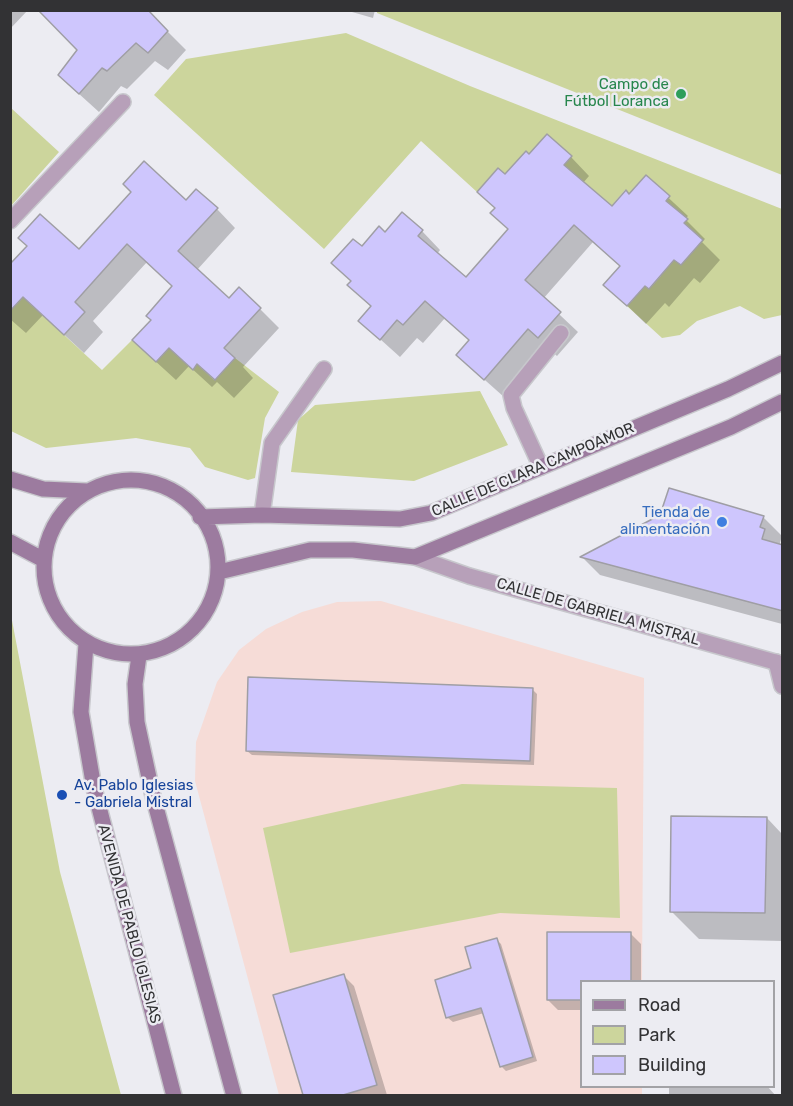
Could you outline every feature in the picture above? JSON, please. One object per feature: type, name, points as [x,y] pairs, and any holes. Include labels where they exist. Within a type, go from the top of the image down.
[{"type":"main road","name":"CALLE DE CLARA CAMPOAMOR","points":[[200,516],[262,515],[400,519],[431,513],[728,389],[783,363]]},
{"type":"main road","points":[[219,572],[310,550],[353,550],[415,556],[731,427],[783,402]]},
{"type":"main road","points":[[10,479],[43,489],[87,490],[124,478],[153,481],[181,493],[212,535],[218,554],[219,572],[208,612],[188,636],[139,656],[122,656],[86,644],[73,634],[54,609],[44,560],[52,533],[63,511],[87,490]]},
{"type":"main road","points":[[10,542],[44,560]]},
{"type":"main road","name":"AVENIDA DE PABLO IGLESIAS","points":[[86,644],[81,712],[94,788],[174,1095]]},
{"type":"main road","points":[[139,656],[135,684],[139,732],[156,808],[234,1095]]},
{"type":"street","points":[[10,221],[123,102]]},
{"type":"street","points":[[541,467],[514,408],[512,395],[561,333]]},
{"type":"street","points":[[262,515],[272,443],[324,369]]},
{"type":"street","name":"CALLE DE GABRIELA MISTRAL","points":[[415,556],[469,576],[779,663]]},
{"type":"street","points":[[779,663],[783,686]]},
{"type":"shaded area","points":[[381,601],[644,678],[642,980],[580,980],[580,1088],[642,1088],[642,1095],[279,1095],[195,781],[196,742],[217,682],[239,650],[266,629],[302,612],[337,602]]},
{"type":"green space","name":"Campo de Fútbol Loranca","points":[[377,11],[782,11],[782,175],[377,13]]},
{"type":"green space","points":[[346,33],[470,86],[782,209],[782,315],[764,319],[740,306],[697,321],[680,335],[662,338],[627,306],[645,286],[649,289],[661,276],[657,271],[670,256],[681,265],[702,241],[684,223],[687,220],[663,204],[670,196],[646,175],[629,194],[625,190],[613,204],[609,215],[526,151],[509,177],[498,168],[477,192],[421,141],[324,249],[154,95],[186,59]]},
{"type":"green space","points":[[11,108],[59,152],[11,206]]},
{"type":"green space","points":[[23,297],[102,370],[132,340],[175,342],[178,356],[192,369],[197,364],[214,380],[235,358],[279,392],[265,418],[255,478],[248,480],[205,467],[190,448],[136,438],[46,448],[11,431],[10,311]]},
{"type":"green space","points":[[480,391],[508,445],[414,481],[291,472],[298,420],[315,405]]},
{"type":"green space","points":[[10,610],[60,872],[121,1095],[11,1095]]},
{"type":"green space","points":[[462,784],[617,788],[620,918],[500,913],[290,953],[263,828]]},
{"type":"building","points":[[38,10],[148,10],[168,31],[148,53],[136,43],[107,71],[102,68],[79,94],[58,75],[77,50]]},
{"type":"building","points":[[547,134],[572,156],[564,165],[612,206],[626,190],[629,194],[646,175],[670,196],[666,201],[688,219],[684,223],[703,240],[681,265],[674,260],[649,289],[645,286],[627,306],[603,285],[620,266],[574,225],[525,280],[561,312],[538,338],[528,329],[484,380],[456,355],[469,340],[425,301],[403,325],[397,320],[380,340],[358,321],[371,306],[347,285],[351,281],[331,263],[353,239],[362,246],[379,226],[385,232],[402,212],[423,230],[418,236],[466,277],[508,229],[490,213],[495,208],[477,192],[498,168],[505,174],[526,151],[529,154]]},
{"type":"building","points":[[144,161],[186,200],[196,189],[218,208],[178,251],[229,298],[239,287],[261,308],[224,348],[235,358],[215,380],[197,364],[193,370],[169,348],[156,362],[132,340],[151,320],[146,316],[172,286],[127,244],[75,302],[85,312],[64,335],[23,297],[10,311],[10,264],[27,246],[18,238],[40,214],[79,249],[131,192],[123,184]]},
{"type":"building","points":[[669,488],[764,516],[760,527],[765,529],[762,539],[783,545],[783,611],[580,557],[660,515]]},
{"type":"building","points":[[248,677],[533,688],[530,761],[246,751]]},
{"type":"building","points":[[671,816],[767,817],[765,913],[670,912]]},
{"type":"building","points":[[547,932],[631,932],[631,980],[580,980],[580,1000],[547,1000]]},
{"type":"building","points":[[497,938],[533,1057],[500,1067],[481,1008],[446,1018],[435,980],[471,968],[465,947]]},
{"type":"building","points":[[344,974],[377,1085],[343,1095],[303,1095],[273,995]]},
{"type":"place","name":"Campo de Fútbol Loranca","points":[[681,94]]},
{"type":"place","name":"Tienda de alimentación","points":[[722,522]]},
{"type":"place","name":"Av. Pablo Iglesias - Gabriela Mistral","points":[[62,795]]}]
